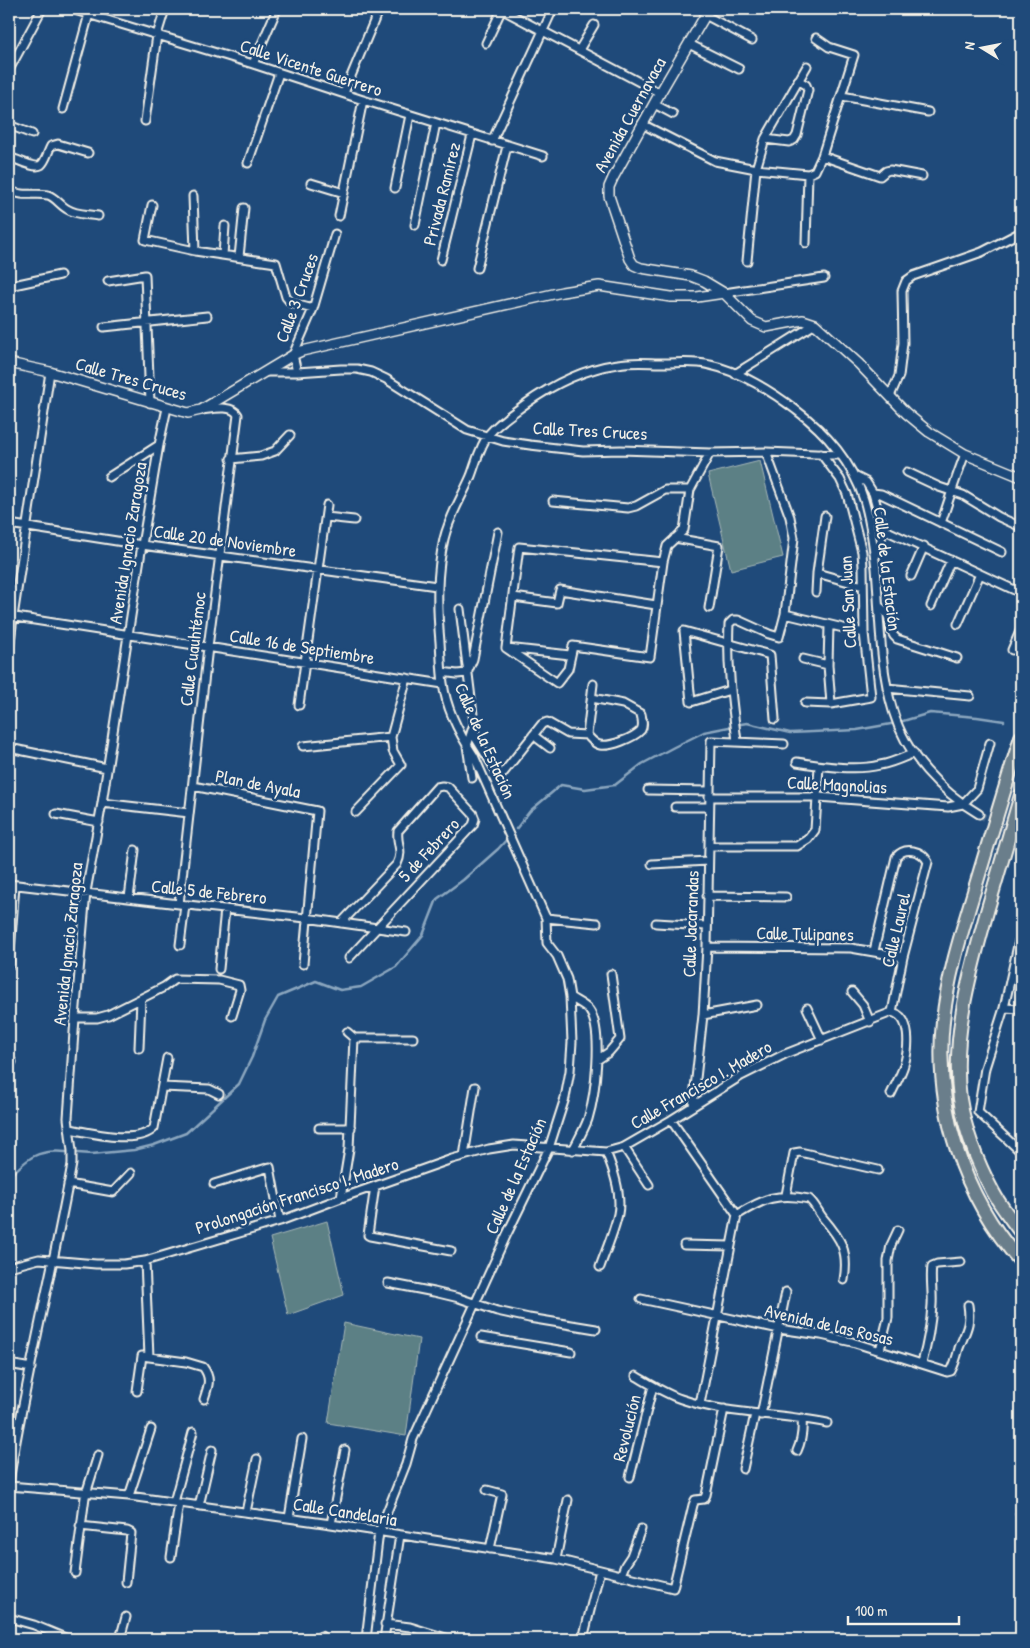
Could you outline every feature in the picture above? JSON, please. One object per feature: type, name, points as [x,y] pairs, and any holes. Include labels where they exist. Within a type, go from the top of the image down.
[{"type":"highway","points":[[1021,737],[956,950],[943,1021],[942,1057],[945,1102],[955,1145],[964,1170],[978,1200],[994,1226],[1010,1250],[1021,1262]]},
{"type":"highway","points":[[1021,795],[975,955],[967,990],[961,1025],[959,1072],[960,1099],[972,1143],[993,1193],[1021,1233]]},
{"type":"street","points":[[9,70],[42,9]]},
{"type":"street","name":"Calle Vicente Guerrero","points":[[71,9],[253,64],[543,156]]},
{"type":"street","points":[[145,121],[157,35],[165,9]]},
{"type":"street","points":[[253,64],[277,9]]},
{"type":"street","points":[[344,93],[379,9]]},
{"type":"street","points":[[486,43],[501,9],[660,93]]},
{"type":"street","points":[[492,140],[553,9]]},
{"type":"street","points":[[707,12],[752,40]]},
{"type":"street","name":"Avenida Cuernavaca","points":[[707,12],[642,124],[609,187],[609,196],[630,259],[634,265],[641,268],[691,276],[704,281],[724,293],[752,321],[766,327],[803,320],[815,324]]},
{"type":"street","points":[[64,109],[89,14]]},
{"type":"street","points":[[579,50],[594,25]]},
{"type":"street","points":[[642,124],[715,161],[756,169],[808,174],[815,171],[822,156],[842,96],[854,54],[829,46],[816,38]]},
{"type":"street","points":[[689,44],[739,69]]},
{"type":"street","points":[[747,261],[756,169],[765,139],[807,66]]},
{"type":"street","points":[[248,163],[279,73]]},
{"type":"street","points":[[765,139],[789,142],[794,140],[797,135],[808,90],[806,85],[798,80]]},
{"type":"street","points":[[842,96],[928,112]]},
{"type":"street","points":[[339,216],[363,100]]},
{"type":"street","points":[[654,104],[674,114]]},
{"type":"street","points":[[395,188],[410,115]]},
{"type":"street","points":[[415,225],[436,123]]},
{"type":"street","points":[[9,125],[32,134]]},
{"type":"street","name":"Privada Ramírez","points":[[441,260],[472,135]]},
{"type":"street","points":[[9,157],[39,166],[42,164],[51,146],[58,144],[88,153]]},
{"type":"street","points":[[477,268],[507,146]]},
{"type":"street","points":[[822,156],[880,176],[890,170],[922,176]]},
{"type":"street","points":[[806,243],[808,174]]},
{"type":"street","points":[[311,183],[344,193]]},
{"type":"street","points":[[9,190],[18,195],[46,194],[53,197],[67,210],[98,216]]},
{"type":"street","points":[[193,196],[196,251]]},
{"type":"street","points":[[152,205],[146,240],[196,251],[276,263],[286,297],[291,304],[313,309]]},
{"type":"street","points":[[239,257],[244,208]]},
{"type":"street","points":[[223,255],[225,226]]},
{"type":"street","points":[[890,396],[899,376],[903,343],[902,291],[906,281],[913,276],[982,252],[1021,232]]},
{"type":"street","name":"Calle 3 Cruces","points":[[297,372],[293,355],[313,309],[335,234]]},
{"type":"street","points":[[9,286],[60,275]]},
{"type":"street","points":[[108,281],[145,276],[150,402]]},
{"type":"street","points":[[724,293],[824,278]]},
{"type":"street","name":"Calle Tres Cruces","points":[[9,363],[50,372],[188,413],[201,410],[302,351],[580,288],[599,286],[670,297],[697,297],[724,293]]},
{"type":"street","points":[[104,327],[206,316]]},
{"type":"street","points":[[735,374],[815,324],[859,364],[906,413],[929,432],[965,454],[1021,477]]},
{"type":"street","name":"Calle de la Estación","points":[[366,1639],[379,1532],[406,1464],[412,1440],[548,1148],[565,1098],[570,1072],[572,1042],[570,997],[567,979],[557,956],[547,943],[546,918],[474,756],[450,707],[443,684],[437,586],[444,540],[451,518],[486,436],[540,393],[558,382],[586,371],[620,363],[693,363],[711,365],[735,374],[774,394],[797,410],[827,437],[854,476],[864,499],[869,522],[880,607],[880,634],[887,688],[893,713],[902,734],[924,769],[941,787],[980,814]]},
{"type":"street","name":"Calle Tres Cruces","points":[[266,372],[341,369],[357,369],[371,372],[386,379],[467,430],[503,442],[583,451],[766,452],[840,455]]},
{"type":"street","points":[[9,651],[11,616],[27,527],[50,372]]},
{"type":"street","name":"Calle Cuauhtémoc","points":[[180,945],[189,813],[238,416],[236,411],[223,409],[219,399]]},
{"type":"street","name":"Avenida Ignacio Zaragoza","points":[[9,1484],[17,1432],[72,1164],[68,1118],[86,892],[102,804],[142,545],[167,408]]},
{"type":"street","points":[[201,410],[223,409]]},
{"type":"street","points":[[232,459],[261,456],[274,451],[290,435]]},
{"type":"street","points":[[109,477],[159,445]]},
{"type":"street","points":[[766,452],[790,516],[794,538],[785,614],[780,636],[769,634],[738,620],[734,620],[729,624],[730,690],[737,741],[784,744]]},
{"type":"street","points":[[506,648],[557,683],[568,669],[572,646],[650,657],[656,606],[667,546],[684,530],[690,490],[710,453]]},
{"type":"street","name":"Calle San Juan","points":[[821,454],[840,479],[847,494],[862,552],[864,632],[871,697],[831,704]]},
{"type":"street","points":[[941,523],[965,454]]},
{"type":"street","points":[[907,472],[939,487],[963,495],[998,517],[1021,527]]},
{"type":"street","points":[[854,476],[866,482],[873,493],[883,529],[879,550],[874,558]]},
{"type":"street","points":[[553,501],[628,508],[636,506],[665,490],[690,490]]},
{"type":"street","points":[[873,493],[881,494],[1002,552]]},
{"type":"street","points":[[299,704],[327,506]]},
{"type":"street","points":[[326,516],[354,520]]},
{"type":"street","points":[[816,592],[825,516]]},
{"type":"street","name":"Calle 20 de Noviembre","points":[[9,524],[142,545],[437,586]]},
{"type":"street","points":[[9,532],[19,526]]},
{"type":"street","points":[[883,529],[924,546],[1021,593]]},
{"type":"street","points":[[467,673],[473,659],[498,532]]},
{"type":"street","points":[[675,538],[719,546],[709,608]]},
{"type":"street","points":[[911,576],[924,546]]},
{"type":"street","points":[[506,648],[519,547],[663,562]]},
{"type":"street","points":[[931,606],[951,560]]},
{"type":"street","points":[[817,573],[863,586]]},
{"type":"street","points":[[958,624],[980,574]]},
{"type":"street","points":[[513,597],[557,603],[560,590],[656,606]]},
{"type":"street","points":[[880,607],[886,611],[890,619],[890,629],[897,639],[958,658]]},
{"type":"street","points":[[460,609],[476,739],[500,777],[542,724],[547,722],[568,734],[587,735],[594,743],[600,745],[614,744],[628,739],[640,730],[643,723],[641,714],[624,704],[592,698]]},
{"type":"street","points":[[785,614],[864,632]]},
{"type":"street","name":"Calle 16 de Septiembre","points":[[11,616],[443,684]]},
{"type":"street","points":[[805,703],[831,704],[828,665],[829,625]]},
{"type":"street","points":[[1012,650],[1021,628]]},
{"type":"street","points":[[730,690],[691,702],[684,631],[770,655],[775,719]]},
{"type":"street","points":[[506,648],[570,655]]},
{"type":"street","points":[[803,659],[828,665]]},
{"type":"street","points":[[442,672],[467,673]]},
{"type":"street","points":[[356,812],[401,765],[393,752],[391,737],[407,678]]},
{"type":"street","points":[[587,735],[593,684]]},
{"type":"street","points":[[887,688],[970,696]]},
{"type":"street","points":[[472,778],[468,746],[474,725]]},
{"type":"street","points":[[533,735],[550,748]]},
{"type":"street","points":[[303,746],[391,737]]},
{"type":"street","name":"Calle Jacarandas","points":[[693,1106],[703,1015],[707,948],[711,742],[737,741]]},
{"type":"street","points":[[963,804],[977,789],[990,743]]},
{"type":"street","points":[[9,748],[107,768]]},
{"type":"street","points":[[797,762],[819,766],[860,768],[878,766],[914,753]]},
{"type":"street","points":[[709,846],[797,846],[808,840],[815,830],[819,766]]},
{"type":"street","name":"Plan de Ayala","points":[[193,786],[317,810],[306,918]]},
{"type":"street","name":"5 de Febrero","points":[[341,923],[397,864],[400,856],[397,839],[398,831],[437,787],[448,787],[473,814],[475,819],[473,825],[349,958]]},
{"type":"street","name":"Calle Magnolias","points":[[648,790],[818,797],[948,807],[963,804]]},
{"type":"street","points":[[102,804],[189,813]]},
{"type":"street","points":[[675,807],[709,807]]},
{"type":"street","points":[[56,814],[99,822]]},
{"type":"street","points":[[129,898],[135,850]]},
{"type":"street","name":"Calle Laurel","points":[[874,952],[896,857],[900,852],[906,850],[920,853],[925,856],[928,862],[903,957],[892,1012]]},
{"type":"street","points":[[652,864],[708,861]]},
{"type":"street","points":[[9,964],[12,884]]},
{"type":"street","name":"Calle 5 de Febrero","points":[[12,884],[306,918],[406,932]]},
{"type":"street","points":[[707,896],[786,896]]},
{"type":"street","points":[[219,969],[225,909]]},
{"type":"street","points":[[303,964],[306,918]]},
{"type":"street","points":[[546,918],[598,923]]},
{"type":"street","points":[[656,923],[706,926]]},
{"type":"street","points":[[1021,933],[1004,1008],[986,1068],[978,1112],[1021,1152]]},
{"type":"street","name":"Calle Tulipanes","points":[[707,948],[844,948],[903,957]]},
{"type":"street","points":[[597,1060],[609,1052],[620,1039],[611,974]]},
{"type":"street","points":[[75,1018],[108,1016],[175,980],[219,980],[240,985],[232,1016]]},
{"type":"street","points":[[852,992],[863,1005],[870,1022]]},
{"type":"street","points":[[570,997],[589,1009],[593,1019],[597,1060],[594,1094],[587,1120],[573,1150]]},
{"type":"street","points":[[139,1048],[141,999]]},
{"type":"street","points":[[703,1015],[757,1005]]},
{"type":"street","points":[[807,1008],[822,1040]]},
{"type":"street","points":[[1004,1008],[1021,1009]]},
{"type":"street","points":[[891,1094],[904,1067],[907,1037],[907,1027],[904,1019],[899,1014],[892,1012]]},
{"type":"street","name":"Calle Francisco I. Madero","points":[[548,1148],[606,1152],[624,1147],[741,1076],[785,1054],[892,1012]]},
{"type":"street","points":[[347,1032],[354,1038],[413,1038]]},
{"type":"street","points":[[341,1198],[350,1149],[354,1038]]},
{"type":"street","points":[[70,1129],[125,1137],[150,1132],[154,1128],[167,1058]]},
{"type":"street","points":[[162,1087],[209,1089],[219,1094]]},
{"type":"street","points":[[464,1156],[475,1087]]},
{"type":"street","points":[[671,1120],[737,1215],[700,1404]]},
{"type":"street","points":[[319,1128],[351,1128]]},
{"type":"street","name":"Prolongación Francisco I. Madero","points":[[53,1260],[96,1264],[124,1264],[145,1261],[280,1221],[464,1156],[514,1145],[548,1148]]},
{"type":"street","points":[[624,1147],[649,1185]]},
{"type":"street","points":[[600,1267],[618,1214],[619,1198],[616,1181],[606,1152]]},
{"type":"street","points":[[786,1195],[794,1153],[800,1152],[878,1170]]},
{"type":"street","points":[[214,1184],[270,1167],[280,1221]]},
{"type":"street","points":[[68,1184],[113,1192],[131,1173]]},
{"type":"street","points":[[376,1186],[368,1235],[451,1251]]},
{"type":"street","points":[[737,1215],[760,1201],[786,1195],[809,1198],[839,1237],[846,1269],[844,1280]]},
{"type":"street","points":[[880,1350],[888,1318],[888,1261],[891,1245],[898,1230]]},
{"type":"street","points":[[684,1245],[731,1246]]},
{"type":"street","points":[[9,1267],[38,1259],[53,1260]]},
{"type":"street","points":[[145,1261],[149,1357]]},
{"type":"street","points":[[922,1363],[932,1304],[930,1283],[932,1266],[961,1262]]},
{"type":"street","points":[[388,1283],[434,1292],[497,1311],[596,1329]]},
{"type":"street","points":[[743,1469],[779,1329],[786,1292]]},
{"type":"street","name":"Avenida de las Rosas","points":[[641,1299],[779,1329],[821,1335],[880,1350],[947,1372],[951,1371],[968,1330],[970,1313],[968,1305]]},
{"type":"street","points":[[481,1337],[570,1352]]},
{"type":"street","points":[[136,1391],[142,1356],[186,1362],[203,1367],[208,1374],[209,1381],[204,1399]]},
{"type":"street","points":[[9,1364],[31,1368]]},
{"type":"street","points":[[636,1376],[680,1399],[700,1404],[827,1423]]},
{"type":"street","name":"Revolución","points":[[630,1477],[653,1386]]},
{"type":"street","name":"Calle Candelaria","points":[[9,1484],[129,1496],[290,1518],[556,1559],[673,1588],[693,1505],[695,1500],[704,1499],[706,1495],[724,1409]]},
{"type":"street","points":[[797,1451],[803,1430],[802,1418]]},
{"type":"street","points":[[129,1496],[152,1428]]},
{"type":"street","points":[[9,1430],[17,1432]]},
{"type":"street","points":[[171,1558],[177,1503],[193,1432]]},
{"type":"street","points":[[290,1518],[302,1439]]},
{"type":"street","points":[[199,1506],[212,1450]]},
{"type":"street","points":[[331,1524],[345,1450]]},
{"type":"street","points":[[74,1573],[86,1492],[98,1455]]},
{"type":"street","points":[[246,1512],[257,1459]]},
{"type":"street","points":[[487,1490],[502,1494],[490,1549]]},
{"type":"street","points":[[556,1559],[568,1500]]},
{"type":"street","points":[[80,1526],[131,1532],[126,1582]]},
{"type":"street","points":[[621,1575],[641,1530]]},
{"type":"street","points":[[384,1639],[400,1535]]},
{"type":"street","points":[[583,1639],[600,1570]]},
{"type":"street","points":[[120,1639],[126,1617]]},
{"type":"street","points":[[9,1618],[34,1625],[68,1639]]},
{"type":"street","points":[[385,1624],[410,1627],[438,1638],[449,1639]]},
{"type":"green space","points":[[760,461],[783,557],[731,570],[708,474]]},
{"type":"green space","points":[[327,1221],[344,1295],[288,1315],[270,1238]]},
{"type":"green space","points":[[344,1323],[419,1339],[406,1436],[328,1423]]},
{"type":"waterway","points":[[903,721],[930,713],[1004,721]]},
{"type":"waterway","points":[[741,724],[747,723],[790,733],[857,730],[891,724]]},
{"type":"waterway","points":[[516,829],[530,811],[561,785],[585,789],[615,785],[642,764],[674,747],[704,732],[729,727]]},
{"type":"waterway","points":[[78,1153],[92,1154],[134,1150],[186,1133],[239,1084],[252,1057],[265,1020],[278,997],[316,981],[340,990],[361,987],[396,967],[423,935],[437,899],[463,880],[508,838]]},
{"type":"waterway","points":[[9,1177],[34,1156],[48,1152],[66,1152]]},
{"type":"tunnel","points":[[979,814],[1011,834]]}]
